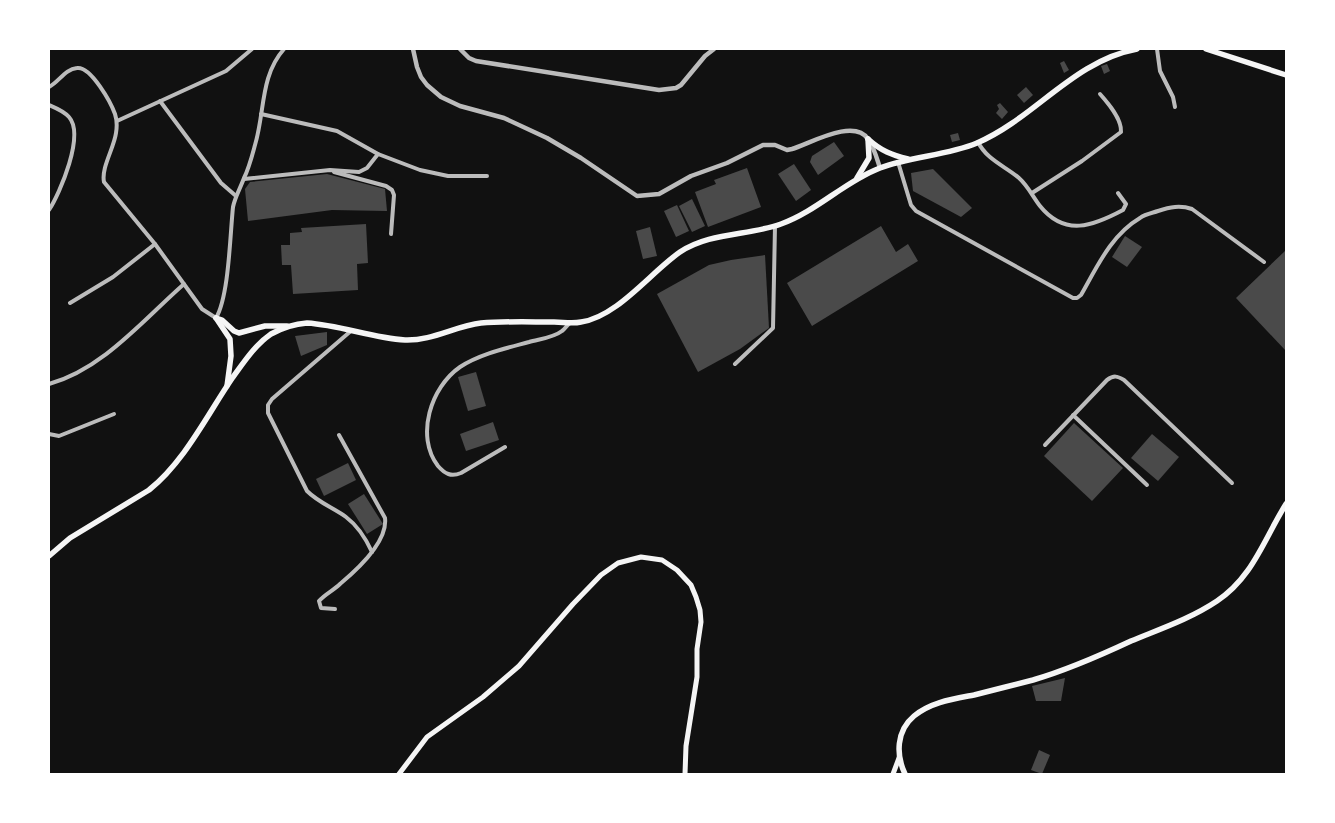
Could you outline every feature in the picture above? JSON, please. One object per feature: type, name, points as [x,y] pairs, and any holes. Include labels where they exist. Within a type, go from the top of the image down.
[{"type":"main road","points":[[49,556],[70,538],[149,490],[160,481],[182,454],[250,354],[262,341],[289,326],[312,323],[386,338],[408,340],[426,339],[478,324],[580,322],[601,316],[680,252],[697,243],[712,238],[775,226],[807,212],[856,180],[880,168],[910,159],[966,147],[978,142],[1007,127],[1092,65],[1124,51],[1137,49]]},
{"type":"main road","points":[[1206,49],[1286,75]]},
{"type":"main road","points":[[868,139],[880,150],[891,155],[910,159]]},
{"type":"main road","points":[[856,180],[869,158],[868,139]]},
{"type":"main road","points":[[216,318],[222,320],[239,333],[265,326],[289,326]]},
{"type":"main road","points":[[216,318],[230,339],[231,356],[227,386]]},
{"type":"main road","points":[[893,774],[899,758],[899,740],[904,726],[913,717],[927,708],[945,701],[1032,680],[1066,669],[1199,612],[1216,602],[1236,586],[1248,572],[1286,504]]},
{"type":"main road","points":[[399,774],[427,737],[483,697],[525,660],[573,604],[601,575],[618,563],[641,557],[662,560],[678,570],[690,585],[700,610],[701,622],[697,649],[697,677],[686,746],[685,774]]},
{"type":"main road","points":[[899,758],[905,774]]},
{"type":"street","points":[[117,121],[226,71],[252,49]]},
{"type":"street","points":[[49,87],[69,71],[77,68],[85,69],[90,73],[110,104],[117,121],[115,140],[104,172],[104,182],[155,244],[202,308],[216,318],[220,311],[224,294],[233,207],[256,144],[268,76],[277,57],[284,49]]},
{"type":"street","points":[[413,49],[421,77],[441,97],[460,106],[504,118],[547,138],[581,158],[637,196],[659,194],[691,176],[727,163],[763,145],[775,145],[787,150],[849,130],[861,133],[868,139],[880,168]]},
{"type":"street","points":[[460,49],[469,58],[476,61],[659,90],[676,88],[682,84],[705,56],[714,49]]},
{"type":"street","points":[[1157,49],[1160,71],[1173,98],[1175,107]]},
{"type":"street","points":[[1032,193],[1082,162],[1120,132],[1121,126],[1118,120],[1100,94]]},
{"type":"street","points":[[160,101],[221,183],[236,196]]},
{"type":"street","points":[[49,105],[69,117],[74,126],[71,157],[65,180],[49,210]]},
{"type":"street","points":[[261,114],[337,131],[378,154],[420,170],[448,176],[486,176]]},
{"type":"street","points":[[978,142],[986,154],[1019,178],[1042,208],[1061,224],[1077,226],[1104,220],[1123,210],[1126,204],[1118,193]]},
{"type":"street","points":[[244,179],[327,170],[359,172],[367,168],[378,154]]},
{"type":"street","points":[[898,162],[911,205],[916,211],[1073,298],[1082,295],[1107,250],[1122,232],[1141,217],[1170,207],[1183,206],[1192,209],[1264,262]]},
{"type":"street","points":[[327,170],[386,186],[392,190],[394,195],[391,234]]},
{"type":"street","points":[[735,364],[773,328],[775,226]]},
{"type":"street","points":[[70,302],[113,277],[155,244]]},
{"type":"street","points":[[49,384],[82,370],[106,354],[184,284]]},
{"type":"street","points":[[505,447],[455,476],[447,474],[432,458],[426,432],[430,410],[439,392],[450,376],[461,367],[500,350],[552,336],[561,332],[570,322]]},
{"type":"street","points":[[352,330],[272,399],[268,405],[268,413],[308,491],[316,500],[347,518],[360,531],[372,552]]},
{"type":"street","points":[[1045,445],[1107,380],[1112,376],[1117,376],[1124,380],[1232,483]]},
{"type":"street","points":[[49,434],[59,436],[114,414]]},
{"type":"street","points":[[1073,415],[1147,485]]},
{"type":"street","points":[[335,609],[321,608],[319,601],[341,584],[372,552],[384,536],[386,526],[385,518],[340,435]]},
{"type":"building","points":[[1064,61],[1069,70],[1064,73],[1060,63]]},
{"type":"building","points":[[1107,64],[1110,71],[1104,74],[1101,66]]},
{"type":"building","points":[[1026,87],[1033,95],[1024,103],[1017,95]]},
{"type":"building","points":[[1000,103],[1008,112],[1002,119],[996,113],[999,109],[997,105]]},
{"type":"building","points":[[958,133],[960,140],[952,142],[950,135]]},
{"type":"building","points":[[834,142],[844,156],[818,175],[810,162],[812,156]]},
{"type":"building","points":[[794,164],[811,190],[796,201],[778,174]]},
{"type":"building","points":[[747,168],[761,207],[708,227],[695,192],[716,184],[714,180]]},
{"type":"building","points":[[933,169],[972,208],[961,217],[913,191],[911,173]]},
{"type":"building","points":[[327,174],[385,189],[387,211],[332,210],[248,221],[245,189],[250,182]]},
{"type":"building","points":[[692,199],[705,226],[692,232],[679,206]]},
{"type":"building","points":[[677,205],[689,231],[676,237],[664,211]]},
{"type":"building","points":[[366,224],[368,263],[357,264],[358,290],[293,294],[291,265],[282,265],[281,245],[290,245],[290,233],[302,232],[301,228]]},
{"type":"building","points":[[881,226],[896,252],[908,244],[918,261],[812,326],[787,283]]},
{"type":"building","points":[[650,227],[657,256],[643,259],[636,231]]},
{"type":"building","points":[[1125,236],[1142,247],[1127,267],[1112,257]]},
{"type":"building","points":[[1286,250],[1286,351],[1236,298]]},
{"type":"building","points":[[765,255],[769,328],[740,349],[698,372],[657,294],[709,265]]},
{"type":"building","points":[[327,332],[327,345],[301,356],[295,336]]},
{"type":"building","points":[[476,372],[486,406],[468,411],[458,377]]},
{"type":"building","points":[[493,422],[499,440],[466,451],[460,434]]},
{"type":"building","points":[[1074,423],[1123,468],[1092,501],[1044,456]]},
{"type":"building","points":[[1152,434],[1179,457],[1158,481],[1131,458]]},
{"type":"building","points":[[348,463],[356,480],[324,496],[316,479]]},
{"type":"building","points":[[364,494],[383,524],[367,534],[348,504]]},
{"type":"building","points":[[1065,678],[1061,701],[1036,701],[1032,686]]},
{"type":"building","points":[[1039,750],[1050,755],[1042,774],[1031,770]]}]
